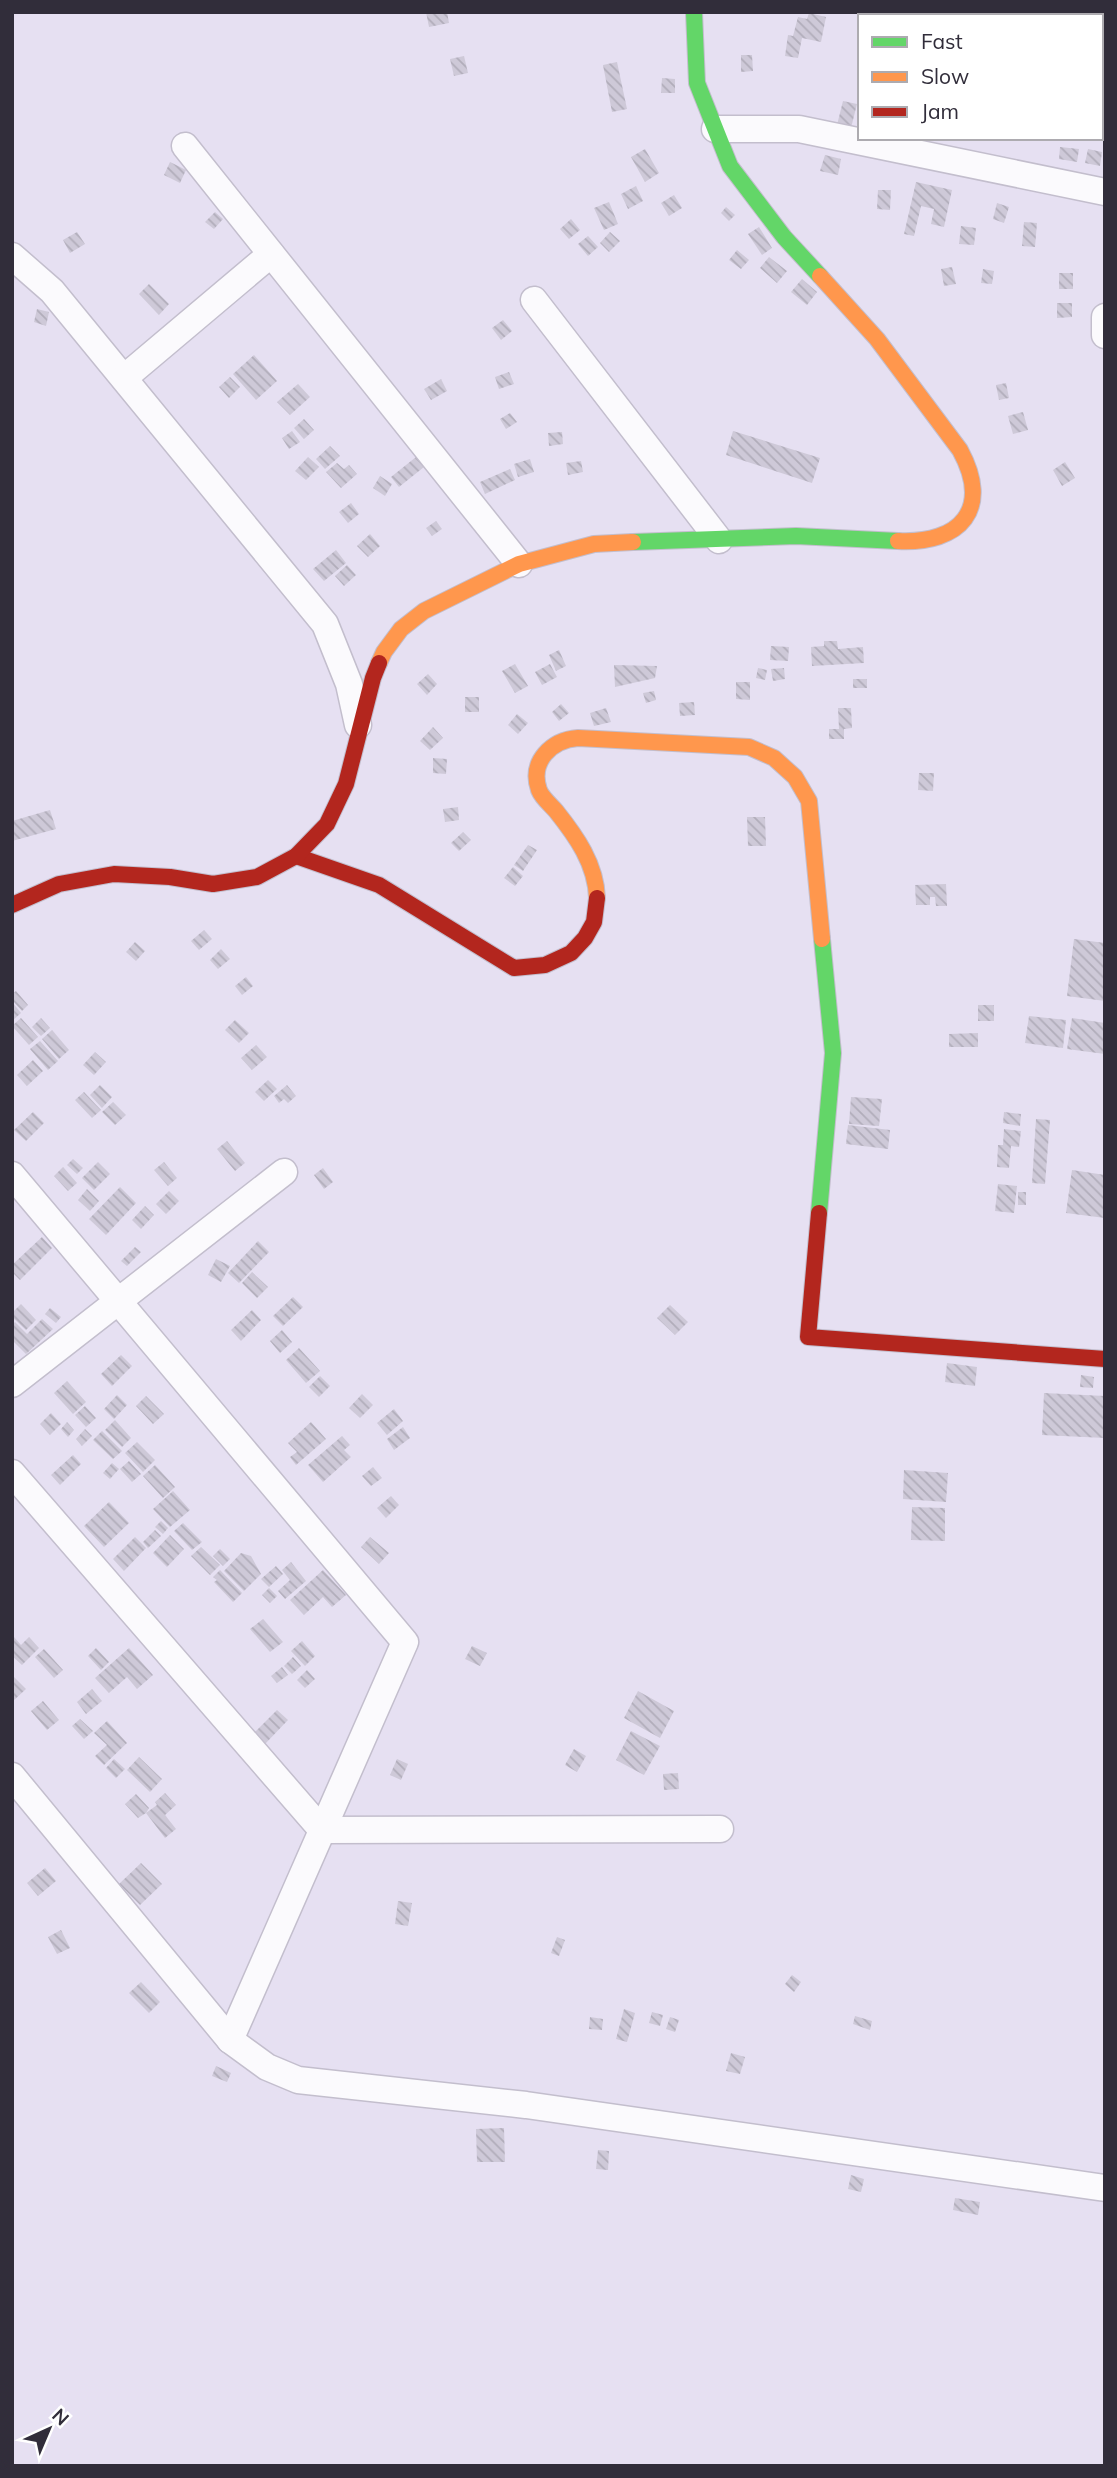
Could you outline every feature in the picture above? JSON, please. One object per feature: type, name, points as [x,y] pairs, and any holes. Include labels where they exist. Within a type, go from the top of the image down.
[{"type":"street","points":[[12,905],[59,884],[114,874],[170,877],[214,884],[257,877],[296,856],[327,824],[346,784],[373,678],[384,652],[401,629],[424,611],[519,564],[594,544],[796,536],[920,542],[938,539],[954,531],[966,517],[974,501],[975,483],[970,465],[960,450],[877,339],[783,237],[730,166],[697,83],[694,12]]},
{"type":"street","points":[[715,129],[799,129],[1105,192]]},
{"type":"street","points":[[185,146],[519,564]]},
{"type":"street","points":[[124,379],[271,254]]},
{"type":"street","points":[[12,256],[52,291],[325,624],[349,684],[360,730]]},
{"type":"street","points":[[534,300],[719,540]]},
{"type":"street","points":[[1105,317],[1105,335]]},
{"type":"street","points":[[296,856],[379,885],[514,968],[538,968],[560,961],[579,947],[592,928],[598,905],[597,882],[589,860],[539,790],[538,764],[554,744],[578,737],[591,740],[749,747],[775,758],[796,777],[809,801],[833,1053],[808,1337],[1105,1359]]},
{"type":"street","points":[[12,1384],[284,1172]]},
{"type":"street","points":[[12,1175],[405,1642],[230,2040]]},
{"type":"street","points":[[12,1473],[322,1830],[720,1829]]},
{"type":"street","points":[[12,1776],[230,2040],[267,2067],[298,2080],[526,2105],[1105,2188]]},
{"type":"building","points":[[426,12],[447,12],[449,23],[429,27]]},
{"type":"building","points":[[809,13],[826,17],[821,42],[802,38],[798,58],[785,56],[788,35],[793,36],[798,17],[807,19]]},
{"type":"building","points":[[741,55],[752,55],[753,71],[741,72]]},
{"type":"building","points":[[464,56],[468,73],[454,76],[450,59]]},
{"type":"building","points":[[617,62],[627,109],[612,112],[603,65]]},
{"type":"building","points":[[662,78],[675,79],[675,93],[661,93]]},
{"type":"building","points":[[843,101],[857,104],[851,128],[837,125]]},
{"type":"building","points":[[1103,106],[1105,106],[1103,130]]},
{"type":"building","points":[[1060,147],[1079,149],[1077,162],[1059,159]]},
{"type":"building","points":[[645,149],[659,173],[645,182],[631,157]]},
{"type":"building","points":[[1088,149],[1102,152],[1100,166],[1085,163]]},
{"type":"building","points":[[825,155],[841,159],[838,175],[820,171]]},
{"type":"building","points":[[170,162],[186,170],[180,183],[164,175]]},
{"type":"building","points":[[916,182],[952,190],[944,227],[931,224],[934,209],[921,206],[914,236],[904,234]]},
{"type":"building","points":[[636,186],[643,201],[628,209],[621,194]]},
{"type":"building","points":[[878,190],[891,190],[890,210],[877,209]]},
{"type":"building","points":[[674,195],[682,208],[669,216],[661,203]]},
{"type":"building","points":[[609,202],[618,224],[604,230],[594,208]]},
{"type":"building","points":[[997,203],[1009,207],[1004,223],[993,219]]},
{"type":"building","points":[[726,207],[735,215],[729,221],[721,213]]},
{"type":"building","points":[[215,212],[223,219],[214,229],[205,222]]},
{"type":"building","points":[[571,219],[580,230],[569,239],[560,229]]},
{"type":"building","points":[[1024,222],[1037,223],[1035,247],[1022,246]]},
{"type":"building","points":[[961,226],[976,228],[974,245],[959,244]]},
{"type":"building","points":[[759,227],[772,248],[762,255],[748,234]]},
{"type":"building","points":[[77,232],[85,244],[70,253],[63,240]]},
{"type":"building","points":[[610,232],[620,241],[609,252],[600,243]]},
{"type":"building","points":[[588,236],[598,247],[588,256],[578,244]]},
{"type":"building","points":[[737,250],[749,260],[741,269],[729,260]]},
{"type":"building","points":[[769,257],[787,271],[777,283],[760,268]]},
{"type":"building","points":[[952,267],[956,284],[944,286],[941,269]]},
{"type":"building","points":[[983,269],[994,271],[992,284],[981,283]]},
{"type":"building","points":[[1059,273],[1073,273],[1073,289],[1059,289]]},
{"type":"building","points":[[802,279],[817,292],[807,305],[791,292]]},
{"type":"building","points":[[149,284],[169,304],[159,315],[139,294]]},
{"type":"building","points":[[1057,303],[1072,303],[1072,317],[1057,318]]},
{"type":"building","points":[[37,309],[49,312],[46,326],[34,322]]},
{"type":"building","points":[[503,320],[512,331],[501,340],[492,328]]},
{"type":"building","points":[[254,355],[277,381],[256,400],[233,374]]},
{"type":"building","points":[[509,372],[514,384],[499,389],[495,377]]},
{"type":"building","points":[[230,377],[240,387],[229,398],[219,387]]},
{"type":"building","points":[[441,379],[447,391],[431,400],[424,389]]},
{"type":"building","points":[[1006,383],[1009,398],[999,400],[996,385]]},
{"type":"building","points":[[298,384],[310,397],[290,415],[277,402]]},
{"type":"building","points":[[1023,412],[1028,430],[1013,434],[1008,416]]},
{"type":"building","points":[[510,413],[517,422],[506,429],[500,419]]},
{"type":"building","points":[[304,419],[314,430],[304,439],[294,428]]},
{"type":"building","points":[[292,431],[300,442],[289,449],[282,438]]},
{"type":"building","points":[[733,431],[820,458],[812,483],[726,455]]},
{"type":"building","points":[[562,432],[563,444],[549,446],[548,433]]},
{"type":"building","points":[[330,446],[340,456],[325,469],[316,459]]},
{"type":"building","points":[[308,457],[319,467],[306,480],[295,471]]},
{"type":"building","points":[[416,457],[424,467],[399,487],[391,477]]},
{"type":"building","points":[[530,459],[534,472],[518,477],[514,464]]},
{"type":"building","points":[[581,461],[583,472],[568,475],[566,463]]},
{"type":"building","points":[[1065,462],[1075,478],[1062,486],[1053,470]]},
{"type":"building","points":[[337,463],[344,469],[349,465],[357,474],[341,488],[326,472]]},
{"type":"building","points":[[510,469],[515,480],[485,494],[480,482]]},
{"type":"building","points":[[380,476],[392,484],[385,496],[373,488]]},
{"type":"building","points":[[351,503],[359,514],[348,523],[339,512]]},
{"type":"building","points":[[436,521],[442,529],[432,536],[426,528]]},
{"type":"building","points":[[370,534],[380,546],[368,557],[357,546]]},
{"type":"building","points":[[336,550],[346,563],[324,581],[313,569]]},
{"type":"building","points":[[347,565],[356,575],[344,586],[335,576]]},
{"type":"building","points":[[824,641],[837,641],[838,649],[863,647],[864,663],[812,666],[811,647],[824,646]]},
{"type":"building","points":[[771,646],[789,647],[788,661],[770,660]]},
{"type":"building","points":[[559,650],[566,666],[556,671],[549,655]]},
{"type":"building","points":[[515,664],[528,686],[515,693],[502,671]]},
{"type":"building","points":[[550,664],[557,677],[542,685],[535,672]]},
{"type":"building","points":[[614,665],[657,666],[655,678],[615,687]]},
{"type":"building","points":[[758,668],[767,670],[765,680],[756,678]]},
{"type":"building","points":[[784,668],[785,679],[773,681],[771,669]]},
{"type":"building","points":[[428,674],[437,684],[427,695],[417,684]]},
{"type":"building","points":[[853,679],[867,679],[867,688],[853,688]]},
{"type":"building","points":[[736,682],[750,682],[750,700],[736,699]]},
{"type":"building","points":[[654,691],[656,700],[646,703],[643,693]]},
{"type":"building","points":[[465,697],[479,697],[479,712],[465,712]]},
{"type":"building","points":[[694,702],[695,715],[680,716],[679,703]]},
{"type":"building","points":[[561,704],[569,713],[559,721],[552,712]]},
{"type":"building","points":[[606,708],[611,722],[594,726],[590,713]]},
{"type":"building","points":[[838,708],[851,708],[852,728],[844,729],[844,739],[829,739],[829,729],[839,729]]},
{"type":"building","points":[[517,714],[528,723],[518,734],[508,725]]},
{"type":"building","points":[[433,727],[443,738],[430,750],[420,741]]},
{"type":"building","points":[[433,758],[447,759],[446,774],[433,773]]},
{"type":"building","points":[[919,773],[934,773],[933,791],[918,790]]},
{"type":"building","points":[[458,807],[459,820],[445,822],[443,809]]},
{"type":"building","points":[[50,810],[56,829],[12,841],[12,821]]},
{"type":"building","points":[[747,817],[765,817],[766,846],[748,846]]},
{"type":"building","points":[[463,832],[471,840],[459,851],[451,843]]},
{"type":"building","points":[[528,845],[537,850],[523,871],[514,865]]},
{"type":"building","points":[[513,867],[523,876],[515,886],[504,878]]},
{"type":"building","points":[[946,884],[947,906],[936,906],[935,897],[930,897],[930,905],[916,905],[915,885]]},
{"type":"building","points":[[204,930],[212,939],[199,950],[191,941]]},
{"type":"building","points":[[1074,939],[1105,943],[1105,1001],[1067,996]]},
{"type":"building","points":[[135,942],[145,951],[136,961],[126,952]]},
{"type":"building","points":[[221,949],[230,959],[218,969],[210,960]]},
{"type":"building","points":[[246,977],[253,986],[242,995],[235,986]]},
{"type":"building","points":[[16,991],[28,1005],[22,1011],[12,1000],[12,994]]},
{"type":"building","points":[[12,1002],[21,1013],[12,1021]]},
{"type":"building","points":[[978,1005],[994,1005],[994,1021],[978,1021]]},
{"type":"building","points":[[1029,1016],[1066,1020],[1063,1048],[1025,1043]]},
{"type":"building","points":[[21,1018],[38,1037],[29,1045],[12,1026]]},
{"type":"building","points":[[41,1018],[50,1028],[41,1036],[32,1027]]},
{"type":"building","points":[[1072,1018],[1105,1023],[1105,1054],[1067,1049]]},
{"type":"building","points":[[235,1020],[249,1033],[239,1043],[225,1030]]},
{"type":"building","points":[[52,1030],[69,1050],[59,1059],[42,1039]]},
{"type":"building","points":[[978,1033],[978,1047],[949,1047],[949,1034]]},
{"type":"building","points":[[40,1041],[58,1061],[48,1070],[30,1049]]},
{"type":"building","points":[[256,1045],[267,1057],[252,1070],[241,1058]]},
{"type":"building","points":[[95,1052],[106,1062],[94,1075],[83,1065]]},
{"type":"building","points":[[33,1060],[43,1071],[27,1086],[17,1075]]},
{"type":"building","points":[[268,1080],[277,1089],[264,1101],[255,1092]]},
{"type":"building","points":[[100,1085],[112,1097],[102,1108],[90,1095]]},
{"type":"building","points":[[287,1085],[296,1096],[288,1103],[284,1099],[279,1103],[274,1096]]},
{"type":"building","points":[[84,1092],[101,1110],[92,1118],[75,1100]]},
{"type":"building","points":[[851,1097],[882,1099],[879,1126],[849,1124]]},
{"type":"building","points":[[113,1102],[126,1115],[115,1125],[102,1112]]},
{"type":"building","points":[[33,1112],[44,1123],[26,1141],[14,1130]]},
{"type":"building","points":[[1004,1112],[1021,1114],[1020,1126],[1003,1123]]},
{"type":"building","points":[[1036,1119],[1050,1120],[1045,1184],[1032,1183]]},
{"type":"building","points":[[848,1125],[890,1130],[888,1149],[846,1144]]},
{"type":"building","points":[[1004,1129],[1021,1131],[1019,1147],[1011,1146],[1009,1168],[997,1167],[998,1145],[1003,1145]]},
{"type":"building","points":[[227,1141],[245,1163],[235,1171],[217,1149]]},
{"type":"building","points":[[73,1159],[83,1168],[77,1174],[67,1165]]},
{"type":"building","points":[[98,1162],[110,1174],[94,1190],[82,1178]]},
{"type":"building","points":[[164,1162],[177,1178],[168,1186],[154,1170]]},
{"type":"building","points":[[63,1167],[77,1183],[68,1191],[54,1176]]},
{"type":"building","points":[[323,1168],[333,1182],[324,1189],[314,1175]]},
{"type":"building","points":[[1072,1170],[1105,1175],[1105,1218],[1066,1213]]},
{"type":"building","points":[[998,1184],[1017,1186],[1014,1213],[995,1211]]},
{"type":"building","points":[[120,1187],[136,1203],[106,1235],[89,1219]]},
{"type":"building","points":[[87,1189],[99,1201],[90,1211],[78,1200]]},
{"type":"building","points":[[169,1191],[179,1201],[166,1214],[156,1204]]},
{"type":"building","points":[[1018,1192],[1026,1192],[1026,1205],[1018,1205]]},
{"type":"building","points":[[145,1206],[154,1215],[141,1229],[132,1220]]},
{"type":"building","points":[[42,1237],[52,1248],[20,1280],[12,1272],[12,1265]]},
{"type":"building","points":[[258,1241],[269,1252],[239,1283],[228,1273]]},
{"type":"building","points":[[135,1247],[141,1252],[127,1266],[121,1261]]},
{"type":"building","points":[[216,1259],[230,1266],[221,1282],[208,1275]]},
{"type":"building","points":[[252,1272],[268,1287],[257,1298],[242,1283]]},
{"type":"building","points":[[293,1297],[303,1307],[283,1326],[273,1316]]},
{"type":"building","points":[[21,1304],[36,1320],[26,1330],[12,1317],[12,1313]]},
{"type":"building","points":[[670,1305],[688,1322],[675,1335],[657,1318]]},
{"type":"building","points":[[50,1308],[61,1317],[56,1323],[45,1314]]},
{"type":"building","points":[[252,1310],[261,1320],[241,1341],[231,1330]]},
{"type":"building","points":[[42,1319],[53,1329],[26,1354],[12,1340],[12,1325],[15,1322],[27,1334]]},
{"type":"building","points":[[282,1330],[292,1342],[280,1353],[270,1341]]},
{"type":"building","points":[[299,1348],[320,1371],[306,1383],[286,1360]]},
{"type":"building","points":[[121,1355],[132,1366],[112,1386],[101,1374]]},
{"type":"building","points":[[947,1363],[977,1367],[975,1386],[945,1382]]},
{"type":"building","points":[[1081,1375],[1094,1377],[1093,1388],[1080,1387]]},
{"type":"building","points":[[320,1376],[330,1386],[319,1397],[309,1387]]},
{"type":"building","points":[[67,1381],[86,1402],[73,1414],[54,1393]]},
{"type":"building","points":[[1044,1393],[1105,1396],[1105,1438],[1042,1435]]},
{"type":"building","points":[[362,1394],[373,1405],[360,1418],[349,1408]]},
{"type":"building","points":[[117,1395],[127,1405],[114,1419],[104,1409]]},
{"type":"building","points":[[146,1396],[164,1414],[153,1424],[136,1406]]},
{"type":"building","points":[[85,1406],[96,1418],[86,1427],[75,1415]]},
{"type":"building","points":[[394,1409],[403,1421],[387,1435],[377,1423]]},
{"type":"building","points":[[51,1413],[61,1424],[50,1435],[40,1424]]},
{"type":"building","points":[[115,1420],[131,1438],[122,1447],[105,1430]]},
{"type":"building","points":[[67,1422],[74,1430],[68,1437],[61,1429]]},
{"type":"building","points":[[311,1422],[326,1439],[296,1465],[290,1457],[297,1452],[288,1443]]},
{"type":"building","points":[[403,1427],[410,1438],[394,1450],[387,1439]]},
{"type":"building","points":[[85,1429],[92,1436],[82,1446],[76,1439]]},
{"type":"building","points":[[102,1431],[122,1451],[113,1459],[93,1440]]},
{"type":"building","points":[[342,1436],[350,1445],[344,1450],[351,1457],[323,1482],[308,1465]]},
{"type":"building","points":[[137,1442],[155,1460],[143,1472],[125,1453]]},
{"type":"building","points":[[73,1455],[81,1464],[60,1485],[51,1475]]},
{"type":"building","points":[[129,1461],[141,1474],[132,1482],[120,1469]]},
{"type":"building","points":[[112,1463],[119,1469],[110,1479],[103,1473]]},
{"type":"building","points":[[155,1465],[175,1487],[163,1498],[143,1476]]},
{"type":"building","points":[[373,1467],[382,1478],[371,1486],[362,1476]]},
{"type":"building","points":[[904,1470],[948,1473],[946,1502],[903,1499]]},
{"type":"building","points":[[173,1491],[190,1510],[170,1527],[153,1509]]},
{"type":"building","points":[[391,1496],[399,1505],[386,1518],[377,1508]]},
{"type":"building","points":[[109,1502],[129,1523],[104,1547],[84,1526]]},
{"type":"building","points":[[912,1507],[945,1508],[945,1541],[911,1540]]},
{"type":"building","points":[[161,1521],[168,1528],[163,1534],[155,1527]]},
{"type":"building","points":[[183,1523],[202,1542],[192,1550],[174,1531]]},
{"type":"building","points":[[155,1530],[161,1536],[148,1548],[143,1542]]},
{"type":"building","points":[[170,1535],[184,1549],[167,1567],[153,1553]]},
{"type":"building","points":[[135,1537],[146,1548],[124,1571],[113,1559]]},
{"type":"building","points":[[370,1537],[389,1553],[379,1564],[361,1547]]},
{"type":"building","points":[[201,1547],[220,1565],[210,1575],[191,1556]]},
{"type":"building","points":[[220,1549],[230,1559],[223,1566],[213,1556]]},
{"type":"building","points":[[241,1553],[251,1556],[261,1574],[244,1591],[224,1571]]},
{"type":"building","points":[[291,1562],[306,1581],[285,1599],[278,1591],[290,1580],[282,1570]]},
{"type":"building","points":[[276,1566],[283,1574],[269,1587],[261,1579]]},
{"type":"building","points":[[220,1570],[242,1593],[233,1602],[214,1582],[217,1580],[213,1577]]},
{"type":"building","points":[[323,1570],[346,1595],[332,1607],[323,1597],[304,1615],[290,1600]]},
{"type":"building","points":[[269,1588],[277,1596],[270,1603],[262,1595]]},
{"type":"building","points":[[263,1619],[283,1642],[270,1652],[250,1629]]},
{"type":"building","points":[[14,1637],[21,1645],[29,1637],[39,1648],[22,1665],[12,1656]]},
{"type":"building","points":[[302,1641],[315,1656],[305,1666],[291,1651]]},
{"type":"building","points":[[472,1646],[487,1653],[480,1666],[465,1659]]},
{"type":"building","points":[[96,1648],[109,1662],[101,1670],[88,1656]]},
{"type":"building","points":[[129,1648],[153,1675],[137,1689],[127,1677],[109,1693],[95,1678]]},
{"type":"building","points":[[44,1649],[63,1670],[54,1678],[35,1657]]},
{"type":"building","points":[[293,1657],[301,1666],[292,1674],[284,1666]]},
{"type":"building","points":[[282,1667],[288,1675],[277,1683],[271,1676]]},
{"type":"building","points":[[307,1670],[315,1679],[305,1688],[297,1680]]},
{"type":"building","points":[[14,1677],[26,1689],[12,1702],[12,1679]]},
{"type":"building","points":[[92,1689],[102,1701],[86,1714],[77,1702]]},
{"type":"building","points":[[638,1691],[674,1711],[660,1738],[624,1718]]},
{"type":"building","points":[[43,1701],[59,1720],[47,1730],[31,1711]]},
{"type":"building","points":[[277,1710],[288,1720],[265,1744],[254,1733]]},
{"type":"building","points":[[80,1719],[93,1731],[84,1739],[72,1726]]},
{"type":"building","points":[[107,1721],[127,1743],[104,1765],[95,1756],[107,1745],[94,1733]]},
{"type":"building","points":[[631,1731],[660,1746],[644,1775],[616,1760]]},
{"type":"building","points":[[574,1749],[586,1756],[577,1772],[565,1765]]},
{"type":"building","points":[[139,1757],[162,1779],[150,1792],[127,1770]]},
{"type":"building","points":[[114,1759],[125,1769],[116,1778],[106,1768]]},
{"type":"building","points":[[397,1759],[408,1764],[401,1780],[390,1775]]},
{"type":"building","points":[[678,1773],[679,1789],[664,1790],[663,1774]]},
{"type":"building","points":[[165,1793],[176,1805],[165,1815],[176,1829],[165,1838],[146,1813],[157,1805],[155,1802]]},
{"type":"building","points":[[136,1794],[149,1808],[138,1818],[125,1804]]},
{"type":"building","points":[[141,1863],[162,1884],[140,1905],[119,1884]]},
{"type":"building","points":[[45,1868],[56,1881],[38,1896],[27,1883]]},
{"type":"building","points":[[398,1901],[412,1903],[408,1926],[395,1924]]},
{"type":"building","points":[[61,1930],[70,1948],[57,1954],[48,1937]]},
{"type":"building","points":[[557,1937],[565,1940],[559,1956],[551,1953]]},
{"type":"building","points":[[792,1975],[801,1982],[794,1992],[785,1984]]},
{"type":"building","points":[[141,1982],[160,2002],[149,2013],[129,1993]]},
{"type":"building","points":[[624,2009],[635,2013],[627,2042],[616,2039]]},
{"type":"building","points":[[652,2012],[663,2015],[660,2026],[649,2023]]},
{"type":"building","points":[[855,2016],[872,2021],[870,2030],[853,2024]]},
{"type":"building","points":[[590,2017],[603,2019],[602,2030],[589,2029]]},
{"type":"building","points":[[670,2017],[679,2020],[675,2032],[666,2029]]},
{"type":"building","points":[[731,2053],[745,2057],[740,2074],[726,2071]]},
{"type":"building","points":[[216,2066],[231,2073],[227,2082],[212,2076]]},
{"type":"building","points":[[504,2128],[505,2162],[477,2162],[476,2129]]},
{"type":"building","points":[[598,2150],[609,2151],[608,2170],[596,2169]]},
{"type":"building","points":[[851,2175],[864,2179],[861,2192],[848,2189]]},
{"type":"building","points":[[955,2198],[980,2202],[978,2215],[953,2210]]},
{"type":"traffic: fast","points":[[694,12],[697,83],[730,166],[784,237],[820,276]]},
{"type":"traffic: fast","points":[[633,542],[796,536],[898,541]]},
{"type":"traffic: fast","points":[[819,1213],[833,1053],[822,939]]},
{"type":"traffic: slow","points":[[820,276],[877,339],[960,450],[969,471],[973,490],[971,506],[965,519],[954,529],[939,536],[898,541]]},
{"type":"traffic: slow","points":[[379,663],[401,629],[424,611],[519,564],[594,544],[633,542]]},
{"type":"traffic: slow","points":[[597,898],[593,874],[584,851],[539,790],[537,770],[545,754],[560,743],[578,738],[749,747],[774,758],[795,777],[809,801],[822,939]]},
{"type":"traffic: jam","points":[[12,905],[59,884],[114,874],[170,877],[213,884],[257,877],[296,856],[327,824],[346,784],[379,663]]},
{"type":"traffic: jam","points":[[296,856],[379,885],[514,968],[545,965],[571,953],[585,938],[594,922],[597,898]]},
{"type":"traffic: jam","points":[[819,1213],[808,1337],[1105,1359]]}]
